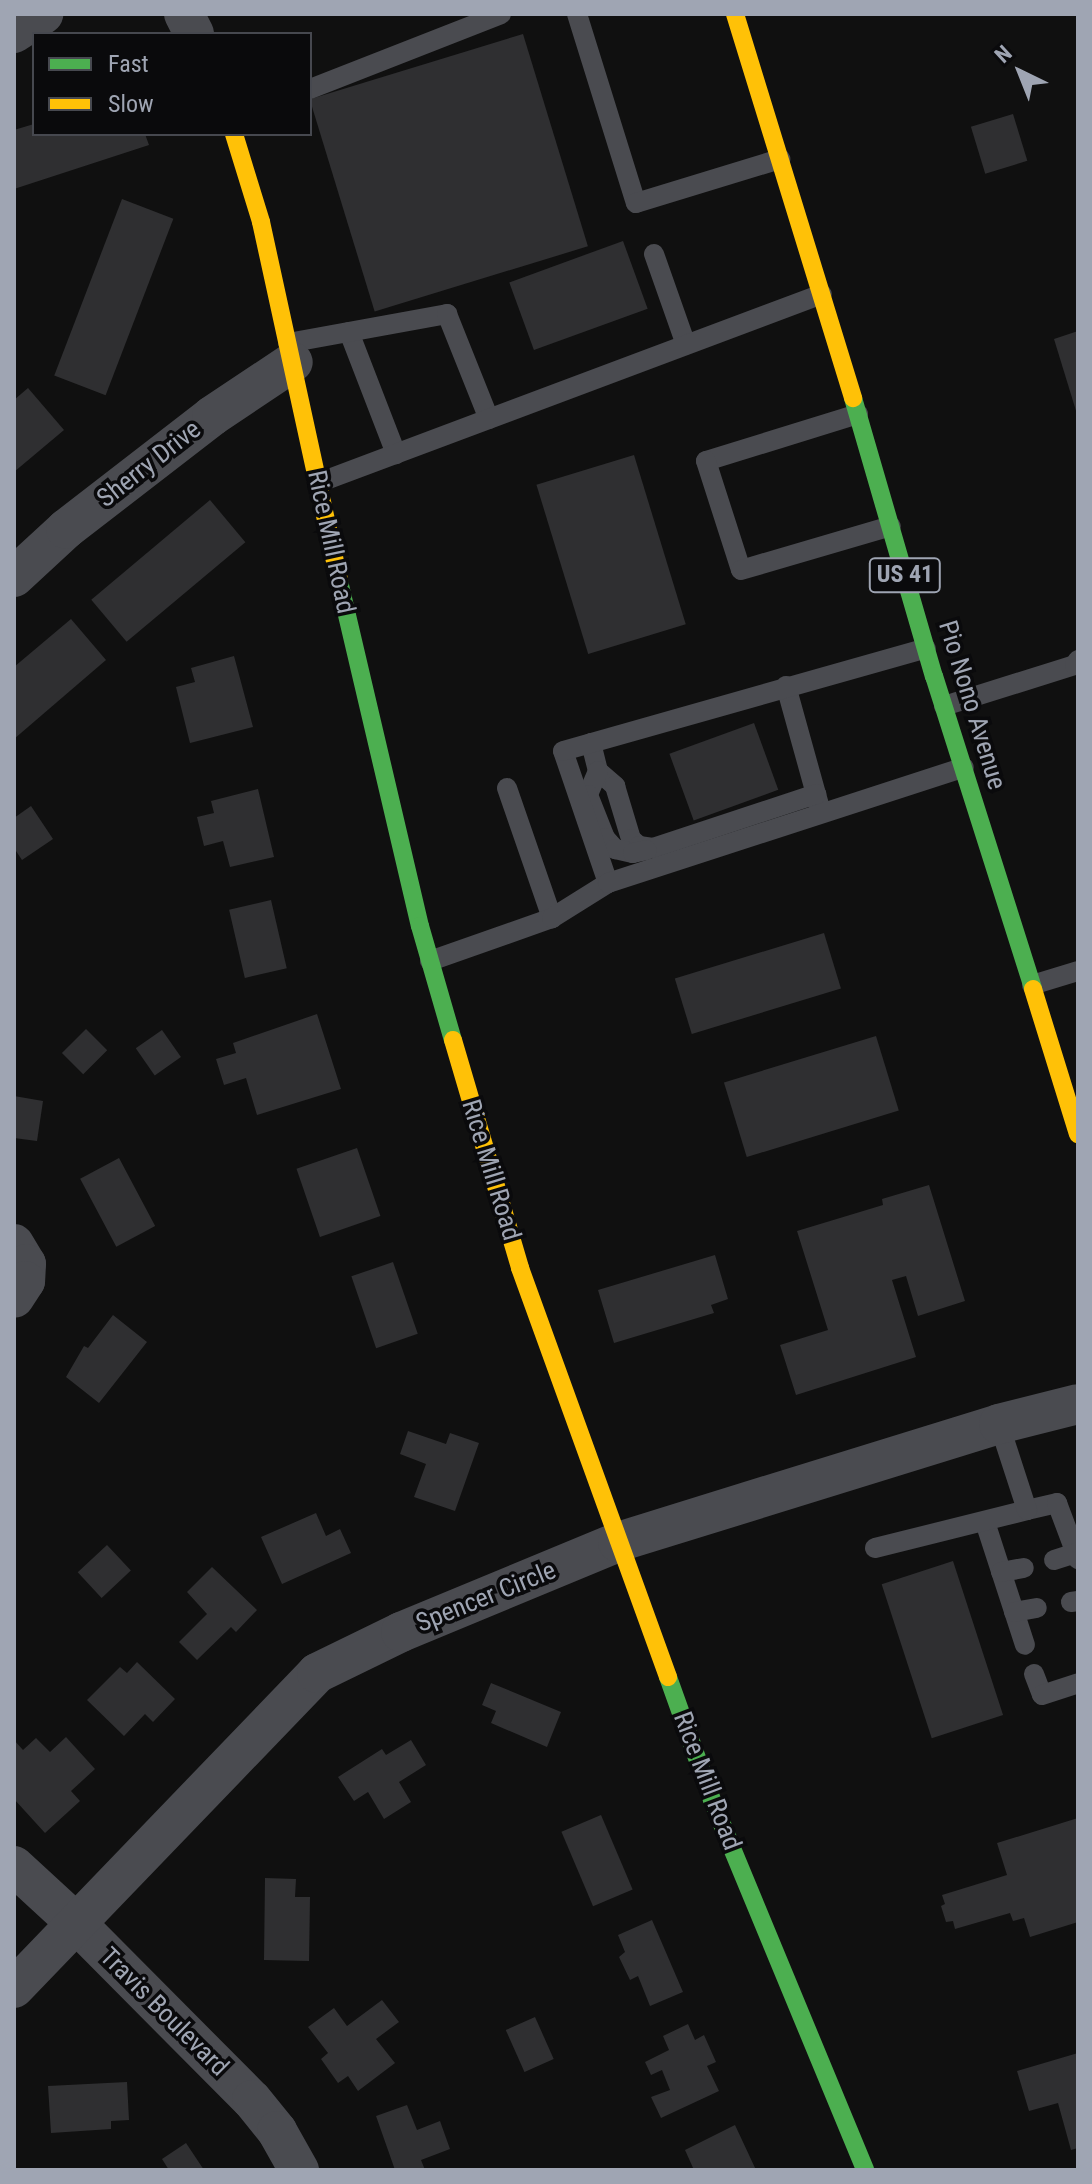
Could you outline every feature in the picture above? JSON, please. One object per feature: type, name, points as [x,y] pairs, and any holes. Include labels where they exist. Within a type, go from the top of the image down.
[{"type":"street","points":[[14,33],[43,14]]},
{"type":"street","points":[[184,14],[193,32]]},
{"type":"street","name":"Pio Nono Avenue","points":[[735,14],[822,294],[926,648],[1078,1134]]},
{"type":"street","name":"Rice Mill Road","points":[[235,136],[261,222],[366,707],[430,961],[520,1268],[712,1800],[865,2170]]},
{"type":"street","name":"Sherry Drive","points":[[14,577],[66,529],[291,352]]},
{"type":"street","points":[[14,1244],[26,1264],[25,1281],[14,1298]]},
{"type":"street","name":"Spencer Circle","points":[[14,1988],[317,1673],[401,1632],[618,1542],[999,1424],[1078,1404]]},
{"type":"street","name":"Travis Boulevard","points":[[14,1866],[77,1924],[252,2100],[277,2131],[299,2170]]},
{"type":"lane","points":[[312,88],[501,14]]},
{"type":"lane","points":[[577,14],[636,203],[780,159]]},
{"type":"lane","points":[[654,254],[686,345]]},
{"type":"lane","points":[[318,483],[822,294]]},
{"type":"lane","points":[[291,352],[349,332],[447,314],[489,419]]},
{"type":"lane","points":[[349,332],[396,454]]},
{"type":"lane","points":[[858,414],[706,461],[741,570],[891,526]]},
{"type":"lane","points":[[944,706],[1077,664],[1078,639]]},
{"type":"lane","points":[[608,883],[563,751],[926,648]]},
{"type":"lane","points":[[786,686],[822,814]]},
{"type":"lane","points":[[591,743],[598,771],[615,786],[631,839],[639,846],[653,848],[816,794]]},
{"type":"lane","points":[[430,961],[552,918],[608,883],[964,767]]},
{"type":"lane","points":[[507,788],[552,918]]},
{"type":"lane","points":[[1032,985],[1078,971]]},
{"type":"lane","points":[[999,1424],[1027,1510]]},
{"type":"lane","points":[[875,1548],[1057,1503],[1077,1556],[1054,1560]]},
{"type":"lane","points":[[985,1522],[1025,1645]]},
{"type":"lane","points":[[1001,1572],[1024,1568]]},
{"type":"lane","points":[[1014,1612],[1037,1608]]},
{"type":"lane","points":[[1034,1674],[1042,1695],[1078,1683]]},
{"type":"building","points":[[523,34],[588,246],[375,311],[312,99]]},
{"type":"building","points":[[1013,114],[1027,161],[985,174],[971,127]]},
{"type":"building","points":[[32,125],[32,136],[146,136],[149,145],[14,189],[14,130]]},
{"type":"building","points":[[122,199],[173,219],[106,395],[54,375]]},
{"type":"building","points":[[623,241],[648,309],[534,350],[509,282]]},
{"type":"building","points":[[1078,331],[1078,414],[1077,414],[1054,339]]},
{"type":"building","points":[[28,388],[64,430],[14,472],[14,400]]},
{"type":"building","points":[[634,455],[686,624],[588,654],[536,485]]},
{"type":"building","points":[[210,500],[245,542],[127,642],[91,600]]},
{"type":"building","points":[[71,619],[106,660],[14,739],[14,667]]},
{"type":"building","points":[[234,656],[253,727],[190,743],[176,687],[195,682],[191,668]]},
{"type":"building","points":[[754,723],[778,790],[694,820],[669,754]]},
{"type":"building","points":[[258,789],[274,857],[230,867],[223,841],[204,846],[197,817],[214,813],[211,801]]},
{"type":"building","points":[[31,806],[53,839],[22,860],[14,848],[14,818]]},
{"type":"building","points":[[271,900],[287,968],[245,978],[229,910]]},
{"type":"building","points":[[824,933],[841,988],[692,1034],[675,979]]},
{"type":"building","points":[[317,1014],[341,1089],[257,1115],[246,1078],[224,1085],[216,1059],[236,1053],[233,1043]]},
{"type":"building","points":[[86,1029],[107,1050],[83,1074],[62,1053]]},
{"type":"building","points":[[162,1030],[181,1057],[155,1075],[136,1048]]},
{"type":"building","points":[[876,1036],[899,1111],[747,1157],[724,1082]]},
{"type":"building","points":[[14,1096],[43,1101],[37,1141],[14,1138]]},
{"type":"building","points":[[357,1148],[380,1216],[320,1237],[296,1169]]},
{"type":"building","points":[[119,1158],[155,1226],[116,1247],[80,1179]]},
{"type":"building","points":[[929,1185],[965,1301],[918,1316],[906,1276],[892,1280],[916,1357],[796,1395],[780,1345],[828,1330],[797,1231],[883,1205],[882,1199]]},
{"type":"building","points":[[715,1255],[728,1299],[711,1305],[714,1313],[614,1343],[598,1290]]},
{"type":"building","points":[[393,1262],[418,1334],[376,1348],[351,1276]]},
{"type":"building","points":[[113,1315],[147,1342],[99,1403],[66,1377],[84,1346],[88,1348]]},
{"type":"building","points":[[408,1431],[446,1444],[450,1433],[479,1443],[455,1511],[414,1497],[426,1464],[400,1454]]},
{"type":"building","points":[[316,1513],[326,1536],[340,1529],[351,1553],[282,1584],[261,1537]]},
{"type":"building","points":[[107,1545],[131,1571],[102,1598],[78,1572]]},
{"type":"building","points":[[953,1561],[1003,1715],[932,1738],[882,1584]]},
{"type":"building","points":[[212,1567],[257,1610],[236,1632],[231,1627],[197,1660],[179,1642],[207,1614],[187,1592]]},
{"type":"building","points":[[137,1662],[175,1699],[153,1722],[145,1714],[124,1736],[87,1700],[120,1667],[127,1673]]},
{"type":"building","points":[[491,1683],[561,1712],[547,1747],[491,1723],[496,1711],[482,1705]]},
{"type":"building","points":[[66,1737],[95,1769],[71,1791],[80,1801],[45,1833],[14,1799],[14,1740],[23,1750],[36,1738],[50,1752]]},
{"type":"building","points":[[411,1740],[426,1765],[399,1782],[411,1802],[384,1819],[368,1792],[354,1801],[338,1777],[382,1749],[386,1755]]},
{"type":"building","points":[[601,1815],[633,1890],[593,1906],[561,1832]]},
{"type":"building","points":[[1078,1818],[1078,1922],[1030,1937],[1024,1918],[1013,1921],[1010,1913],[955,1929],[953,1921],[946,1922],[941,1906],[945,1904],[942,1895],[1007,1875],[997,1843]]},
{"type":"building","points":[[265,1878],[296,1879],[295,1897],[310,1897],[309,1961],[264,1960]]},
{"type":"building","points":[[652,1920],[683,1992],[650,2006],[638,1976],[630,1980],[619,1957],[625,1952],[618,1935]]},
{"type":"building","points":[[382,2000],[399,2022],[376,2039],[395,2063],[358,2091],[348,2076],[338,2083],[321,2059],[328,2053],[308,2027],[334,2008],[347,2026]]},
{"type":"building","points":[[535,2017],[554,2059],[524,2072],[506,2030]]},
{"type":"building","points":[[688,2024],[695,2040],[704,2035],[716,2062],[707,2066],[719,2091],[661,2118],[651,2097],[670,2090],[662,2070],[651,2075],[645,2062],[669,2050],[663,2036]]},
{"type":"building","points":[[1078,2053],[1078,2148],[1071,2150],[1058,2103],[1029,2111],[1017,2071]]},
{"type":"building","points":[[127,2082],[129,2120],[111,2121],[111,2129],[51,2133],[48,2086]]},
{"type":"building","points":[[407,2105],[417,2130],[440,2121],[450,2149],[421,2160],[425,2170],[395,2170],[376,2116]]},
{"type":"building","points":[[735,2125],[756,2170],[694,2170],[685,2150]]},
{"type":"building","points":[[186,2143],[204,2170],[169,2170],[162,2159]]},
{"type":"traffic: fast","points":[[853,398],[934,676],[1033,989]]},
{"type":"traffic: fast","points":[[339,581],[420,926],[453,1040]]},
{"type":"traffic: fast","points":[[668,1677],[712,1800],[865,2170]]},
{"type":"traffic: slow","points":[[735,14],[853,398]]},
{"type":"traffic: slow","points":[[235,136],[261,222],[339,581]]},
{"type":"traffic: slow","points":[[1033,989],[1078,1134]]},
{"type":"traffic: slow","points":[[453,1040],[520,1268],[668,1677]]}]
